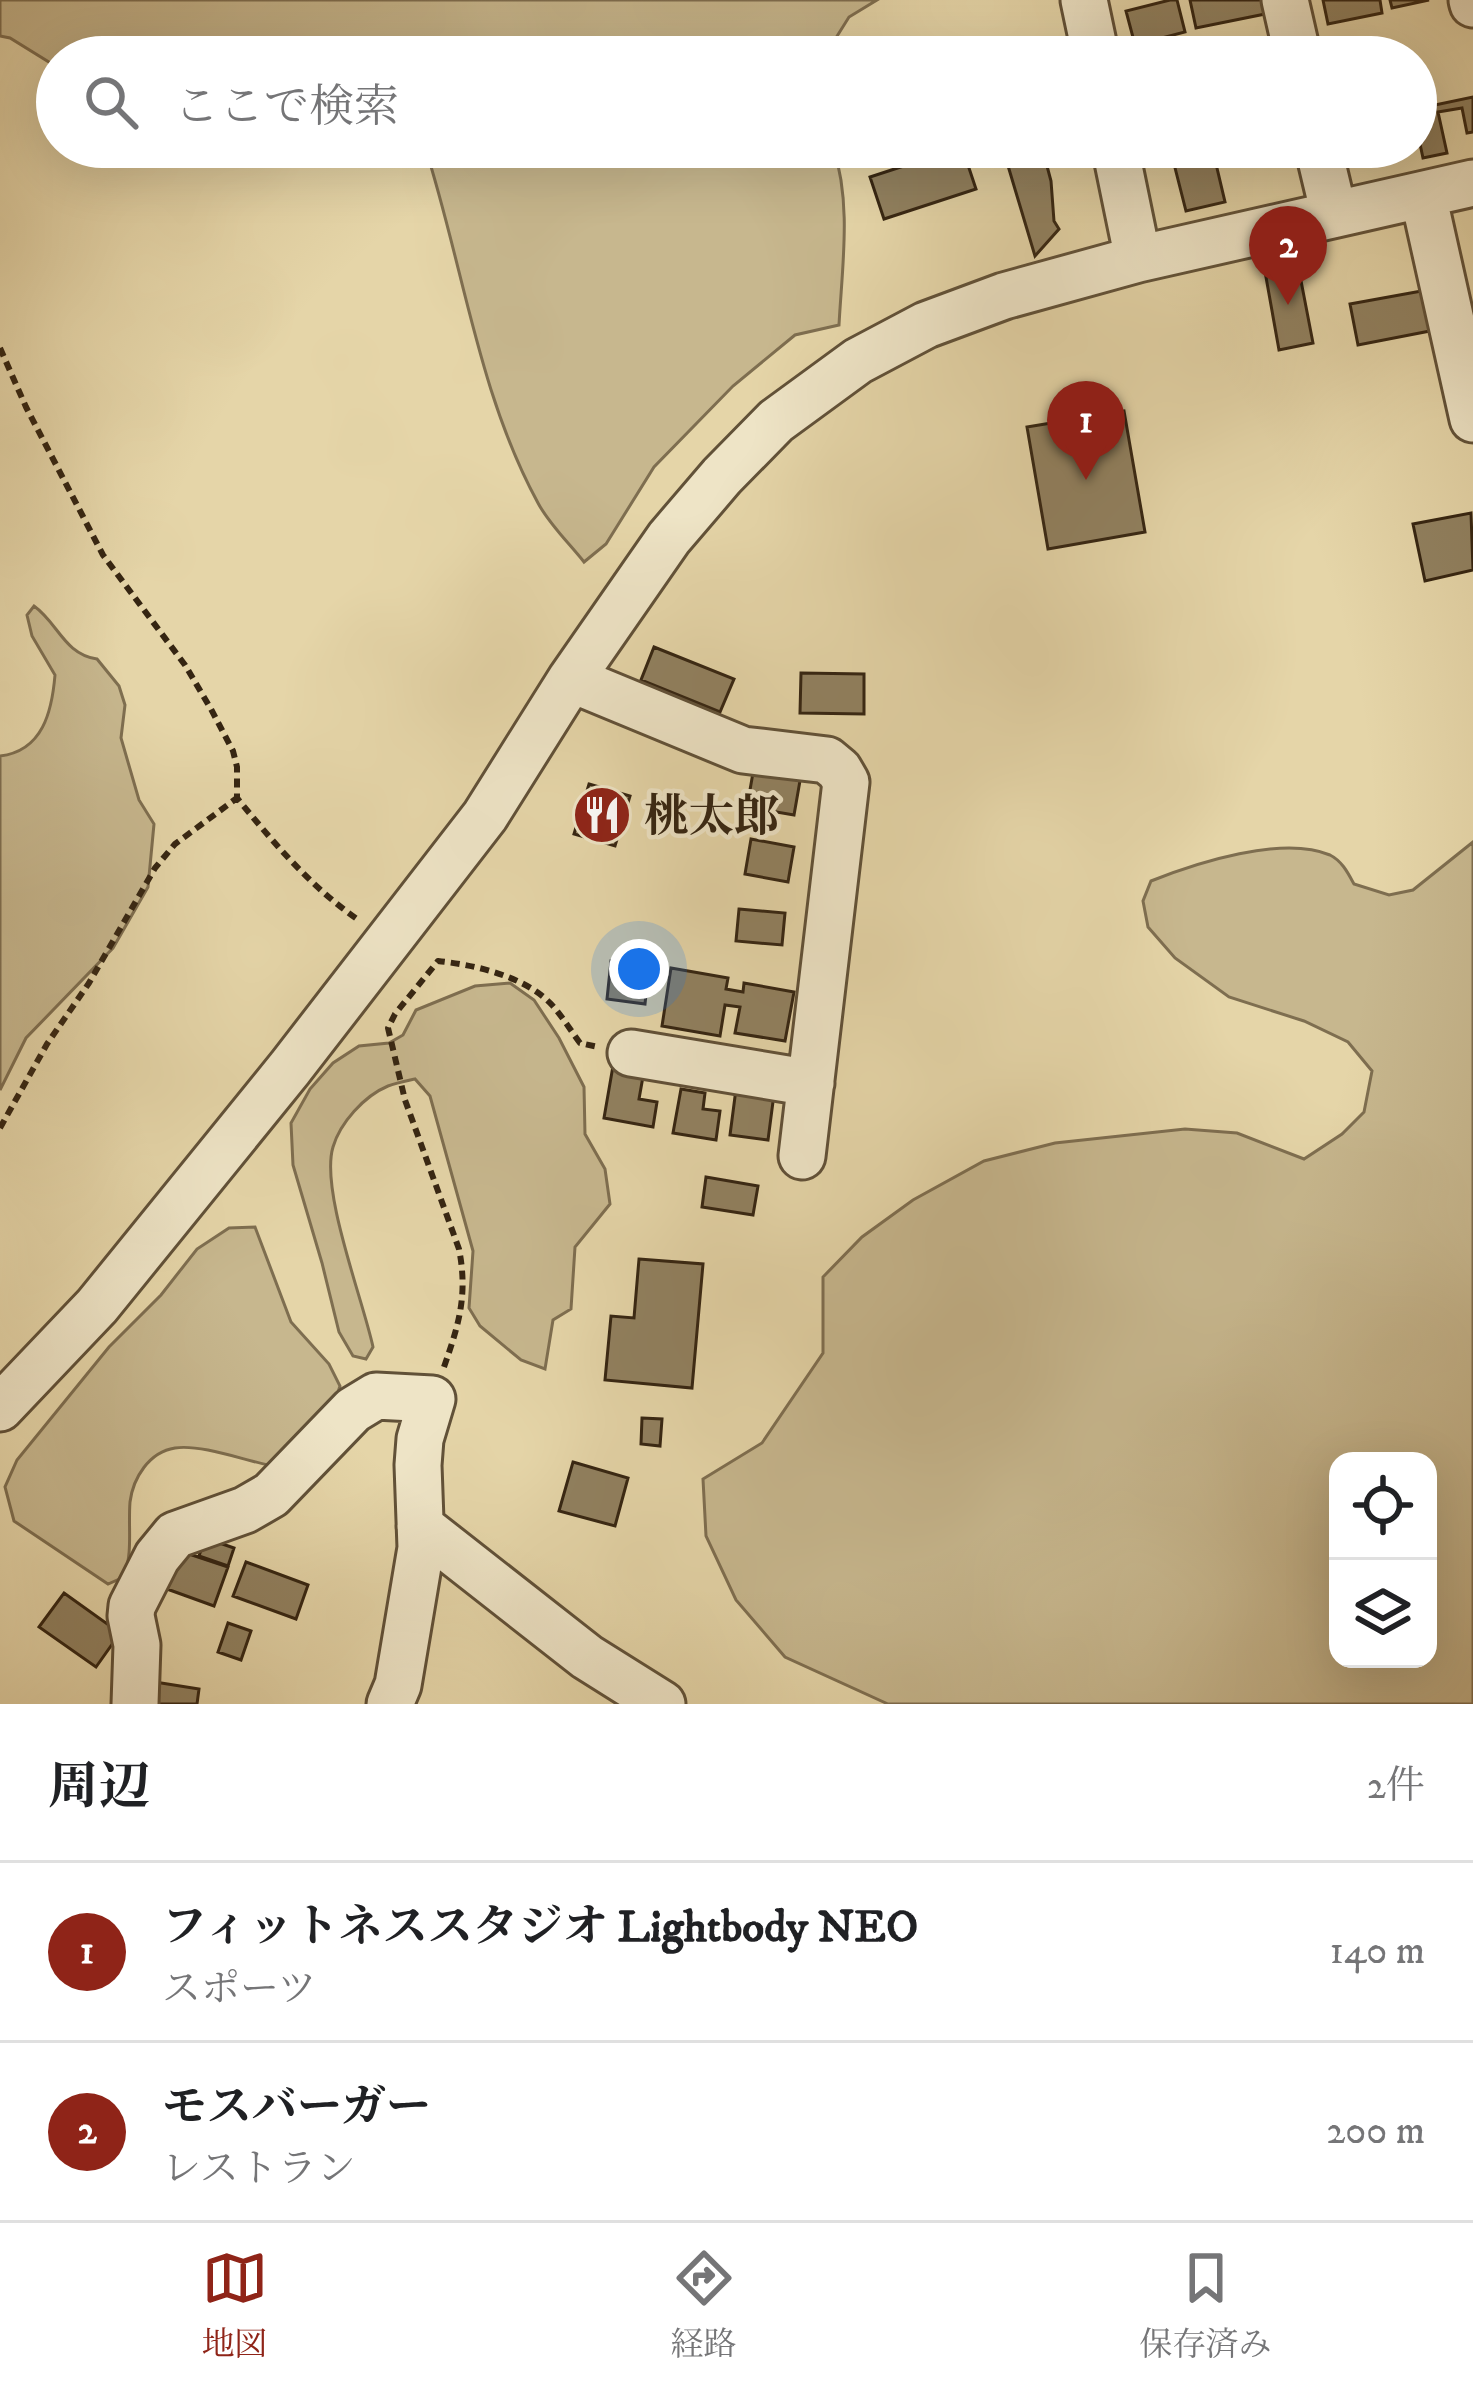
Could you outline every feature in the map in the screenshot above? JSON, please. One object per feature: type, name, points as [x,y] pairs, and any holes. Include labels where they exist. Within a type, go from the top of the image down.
[{"type":"street","points":[[1084,0],[1092,36]]},
{"type":"street","points":[[1285,0],[1293,36]]},
{"type":"street","points":[[1119,168],[1138,259]]},
{"type":"street","points":[[1323,168],[1334,214]]},
{"type":"street","points":[[0,1408],[97,1306],[290,1068],[485,816],[669,538],[776,421],[858,361],[926,326],[1004,296],[1138,259],[1473,183]]},
{"type":"street","points":[[1423,195],[1473,419]]},
{"type":"street","points":[[572,679],[743,750],[827,760],[846,782],[802,1156]]},
{"type":"street","points":[[631,1053],[811,1083]]},
{"type":"street","points":[[136,1704],[132,1606],[157,1557],[175,1535],[245,1510],[271,1495],[353,1410],[376,1396],[432,1399],[420,1439],[421,1548],[398,1685],[390,1704]]},
{"type":"street","points":[[420,1526],[587,1657],[662,1704]]},
{"type":"path","points":[[0,348],[103,555],[185,664],[212,709],[238,767],[237,798],[279,850],[370,928]]},
{"type":"path","points":[[0,1128],[155,868],[175,844],[237,798]]},
{"type":"path","points":[[432,1399],[459,1324],[463,1268],[394,1061],[388,1028],[395,1014],[438,961],[470,965],[526,986],[550,1003],[580,1043],[631,1053]]},
{"type":"shaded area","points":[[0,0],[877,0],[849,17],[837,36],[36,36],[36,54],[0,36]]},
{"type":"shaded area","points":[[431,168],[839,168],[844,213],[839,325],[795,335],[733,386],[654,467],[606,544],[584,562],[538,503],[500,418]]},
{"type":"shaded area","points":[[34,606],[69,645],[97,659],[119,686],[125,705],[121,738],[139,800],[154,824],[148,887],[113,948],[26,1038],[0,1090],[0,756],[15,753],[36,738],[48,715],[55,675],[32,636],[27,615]]},
{"type":"shaded area","points":[[1473,842],[1473,1704],[888,1704],[785,1657],[736,1600],[706,1536],[703,1479],[762,1443],[823,1353],[823,1277],[862,1237],[913,1200],[984,1161],[1055,1143],[1185,1129],[1237,1133],[1304,1159],[1342,1134],[1364,1112],[1372,1071],[1348,1042],[1304,1021],[1229,997],[1175,958],[1148,927],[1143,901],[1151,881],[1215,860],[1288,848],[1330,855],[1354,884],[1389,895],[1413,890]]},
{"type":"shaded area","points":[[510,983],[534,1000],[559,1038],[584,1087],[585,1134],[605,1169],[610,1204],[575,1247],[571,1309],[553,1320],[545,1369],[521,1360],[480,1326],[469,1308],[473,1251],[430,1096],[415,1079],[370,1096],[347,1120],[333,1147],[337,1217],[373,1347],[366,1359],[353,1356],[339,1332],[293,1165],[291,1123],[310,1089],[333,1063],[359,1046],[389,1043],[403,1035],[416,1010],[475,986]]},
{"type":"shaded area","points":[[255,1227],[291,1322],[329,1364],[340,1386],[328,1422],[268,1465],[197,1448],[175,1448],[157,1455],[139,1475],[132,1493],[124,1577],[108,1584],[14,1521],[5,1487],[17,1460],[197,1249],[229,1228]]},
{"type":"building","points":[[1177,0],[1185,32],[1133,36],[1126,11]]},
{"type":"building","points":[[1190,0],[1262,0],[1265,14],[1196,28]]},
{"type":"building","points":[[1323,0],[1380,0],[1382,13],[1328,24]]},
{"type":"building","points":[[1390,0],[1429,0],[1392,8]]},
{"type":"building","points":[[1473,97],[1473,132],[1467,133],[1462,108],[1438,112],[1447,153],[1437,155],[1437,105]]},
{"type":"building","points":[[898,168],[969,168],[976,189],[884,219],[870,177]]},
{"type":"building","points":[[1009,168],[1048,168],[1059,229],[1035,256]]},
{"type":"building","points":[[1175,168],[1217,168],[1225,202],[1186,211]]},
{"type":"building","points":[[1297,260],[1313,343],[1279,350],[1264,266]]},
{"type":"building","points":[[1427,290],[1435,330],[1358,345],[1350,304]]},
{"type":"building","points":[[1124,411],[1145,532],[1048,549],[1027,427]]},
{"type":"building","points":[[1471,513],[1473,570],[1425,581],[1413,524]]},
{"type":"building","points":[[654,647],[734,679],[720,712],[641,680]]},
{"type":"building","points":[[801,673],[864,674],[864,714],[800,713]]},
{"type":"building","points":[[754,767],[801,775],[794,815],[747,807]]},
{"type":"building","points":[[589,784],[630,796],[615,846],[574,834]]},
{"type":"building","points":[[751,839],[794,847],[788,882],[745,874]]},
{"type":"building","points":[[739,909],[785,913],[782,945],[736,941]]},
{"type":"building","points":[[611,961],[649,965],[645,1004],[607,999]]},
{"type":"building","points":[[671,968],[728,978],[726,989],[743,992],[744,983],[794,992],[785,1041],[735,1033],[740,1007],[725,1005],[720,1036],[662,1026]]},
{"type":"building","points":[[613,1066],[644,1071],[639,1099],[657,1102],[653,1127],[604,1118]]},
{"type":"building","points":[[681,1089],[705,1093],[703,1109],[720,1111],[716,1140],[673,1133]]},
{"type":"building","points":[[736,1089],[774,1094],[768,1140],[730,1135]]},
{"type":"building","points":[[706,1177],[758,1186],[753,1215],[702,1207]]},
{"type":"building","points":[[639,1259],[703,1264],[692,1388],[605,1380],[611,1316],[634,1318]]},
{"type":"building","points":[[642,1418],[662,1419],[660,1446],[641,1444]]},
{"type":"building","points":[[573,1462],[628,1478],[615,1526],[559,1511]]},
{"type":"building","points":[[205,1538],[234,1548],[228,1566],[199,1556]]},
{"type":"building","points":[[180,1551],[228,1567],[214,1606],[167,1589]]},
{"type":"building","points":[[246,1562],[308,1585],[296,1619],[233,1596]]},
{"type":"building","points":[[64,1593],[120,1633],[96,1667],[39,1627]]},
{"type":"building","points":[[228,1623],[251,1631],[241,1660],[218,1652]]},
{"type":"building","points":[[155,1682],[199,1689],[197,1704],[151,1704]]},
{"type":"place","name":"モスバーガー","points":[[1288,305]]},
{"type":"place","name":"フィットネススタジオ Lightbody NEO","points":[[1086,480]]},
{"type":"place","name":"桃太郎","points":[[602,815]]}]
